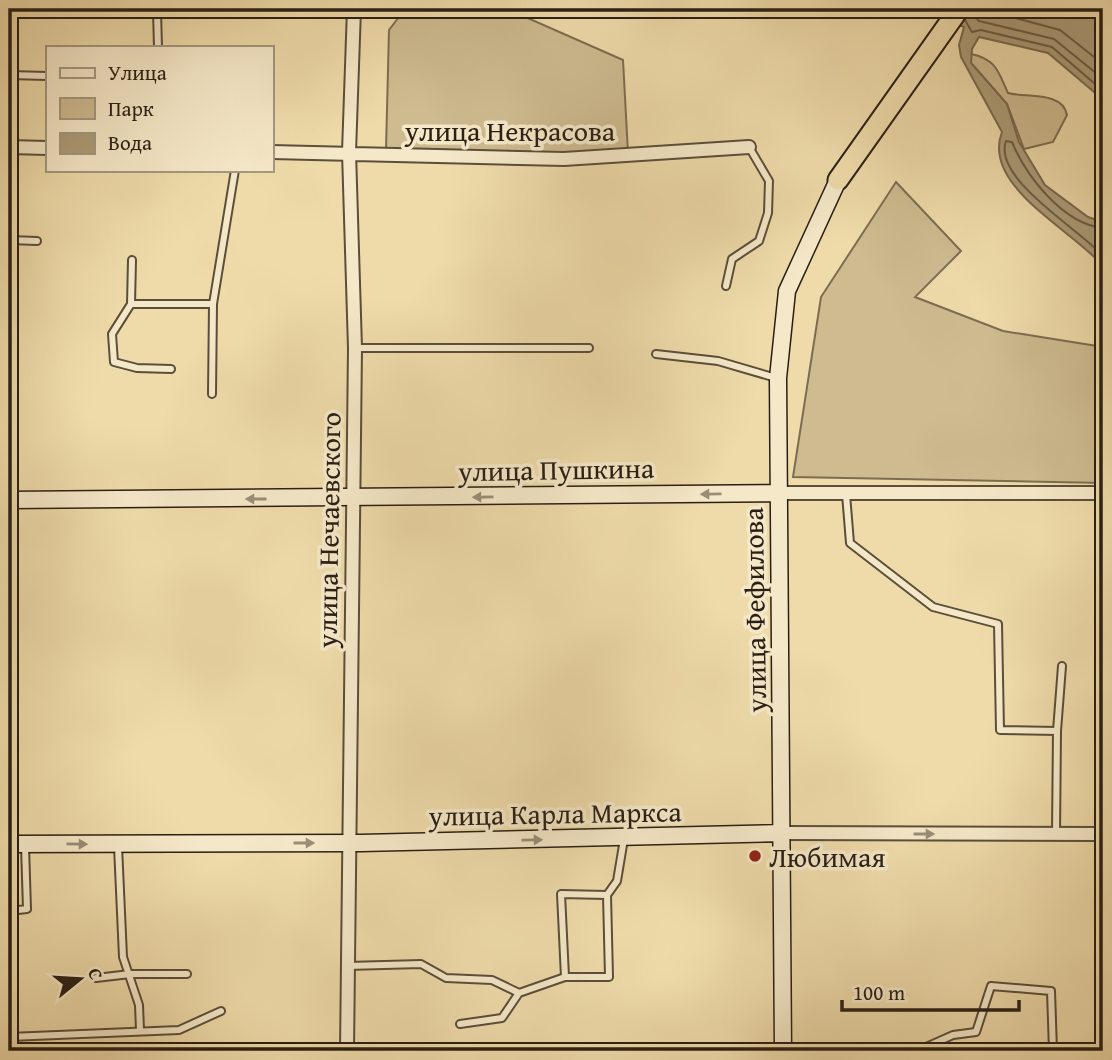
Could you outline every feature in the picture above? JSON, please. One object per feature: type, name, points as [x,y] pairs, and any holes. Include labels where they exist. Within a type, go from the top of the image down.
[{"type":"highway","points":[[838,180],[959,9]]},
{"type":"main road","name":"улица Фефилова","points":[[783,1051],[778,378],[786,290],[838,180]]},
{"type":"main road","name":"улица Пушкина","points":[[9,500],[779,493]]},
{"type":"main road","name":"улица Карла Маркса","points":[[17,844],[349,843],[624,839],[783,833]]},
{"type":"street","name":"улица Нечаевского","points":[[347,1051],[355,348],[349,152],[354,9]]},
{"type":"street","points":[[9,147],[46,148]]},
{"type":"street","name":"улица Некрасова","points":[[273,152],[564,159],[749,147]]},
{"type":"street","name":"улица Пушкина","points":[[779,493],[1103,493]]},
{"type":"street","name":"улица Карла Маркса","points":[[783,833],[1103,834]]},
{"type":"lane","points":[[157,11],[158,46]]},
{"type":"lane","points":[[9,75],[46,76]]},
{"type":"lane","points":[[726,285],[732,259],[759,241],[768,213],[769,181],[749,147]]},
{"type":"lane","points":[[212,394],[213,304],[235,172]]},
{"type":"lane","points":[[9,240],[37,241]]},
{"type":"lane","points":[[132,260],[131,304],[112,334],[114,362],[137,368],[171,369]]},
{"type":"lane","points":[[131,304],[213,304]]},
{"type":"lane","points":[[355,348],[589,348]]},
{"type":"lane","points":[[656,354],[718,361],[778,378]]},
{"type":"lane","points":[[846,494],[850,543],[933,607],[998,624],[1000,730],[1057,732]]},
{"type":"lane","points":[[1056,834],[1057,732],[1062,666]]},
{"type":"lane","points":[[460,1024],[502,1018],[519,993],[565,978],[610,977],[607,895],[617,881],[624,839]]},
{"type":"lane","points":[[9,911],[27,909],[17,844]]},
{"type":"lane","points":[[118,845],[123,957],[139,1005],[140,1030]]},
{"type":"lane","points":[[565,978],[562,894],[607,895]]},
{"type":"lane","points":[[347,966],[421,964],[446,978],[492,980],[519,993]]},
{"type":"lane","points":[[96,978],[130,974],[187,974]]},
{"type":"lane","points":[[917,1051],[953,1035],[976,1032],[992,986],[1051,991],[1053,1051]]},
{"type":"lane","points":[[9,1037],[178,1030],[221,1011]]},
{"type":"green space","points":[[405,9],[507,9],[623,60],[628,153],[415,156],[386,149],[389,30]]},
{"type":"green space","points":[[971,54],[992,64],[1008,93],[1051,99],[1064,107],[1067,115],[1053,142],[1024,149],[1007,104],[971,63]]},
{"type":"green space","points":[[896,182],[961,251],[915,297],[1003,331],[1097,346],[1103,353],[1103,483],[793,477],[821,297]]},
{"type":"water","points":[[922,9],[1103,9],[1103,90],[1094,92],[1048,53],[979,37],[972,49],[971,63],[1007,104],[1019,142],[1045,185],[1088,217],[1103,222],[1103,266],[1017,189],[1005,171],[999,152],[1002,132],[961,57],[959,45],[964,27]]},
{"type":"place","name":"Любимая","points":[[755,856]]}]
